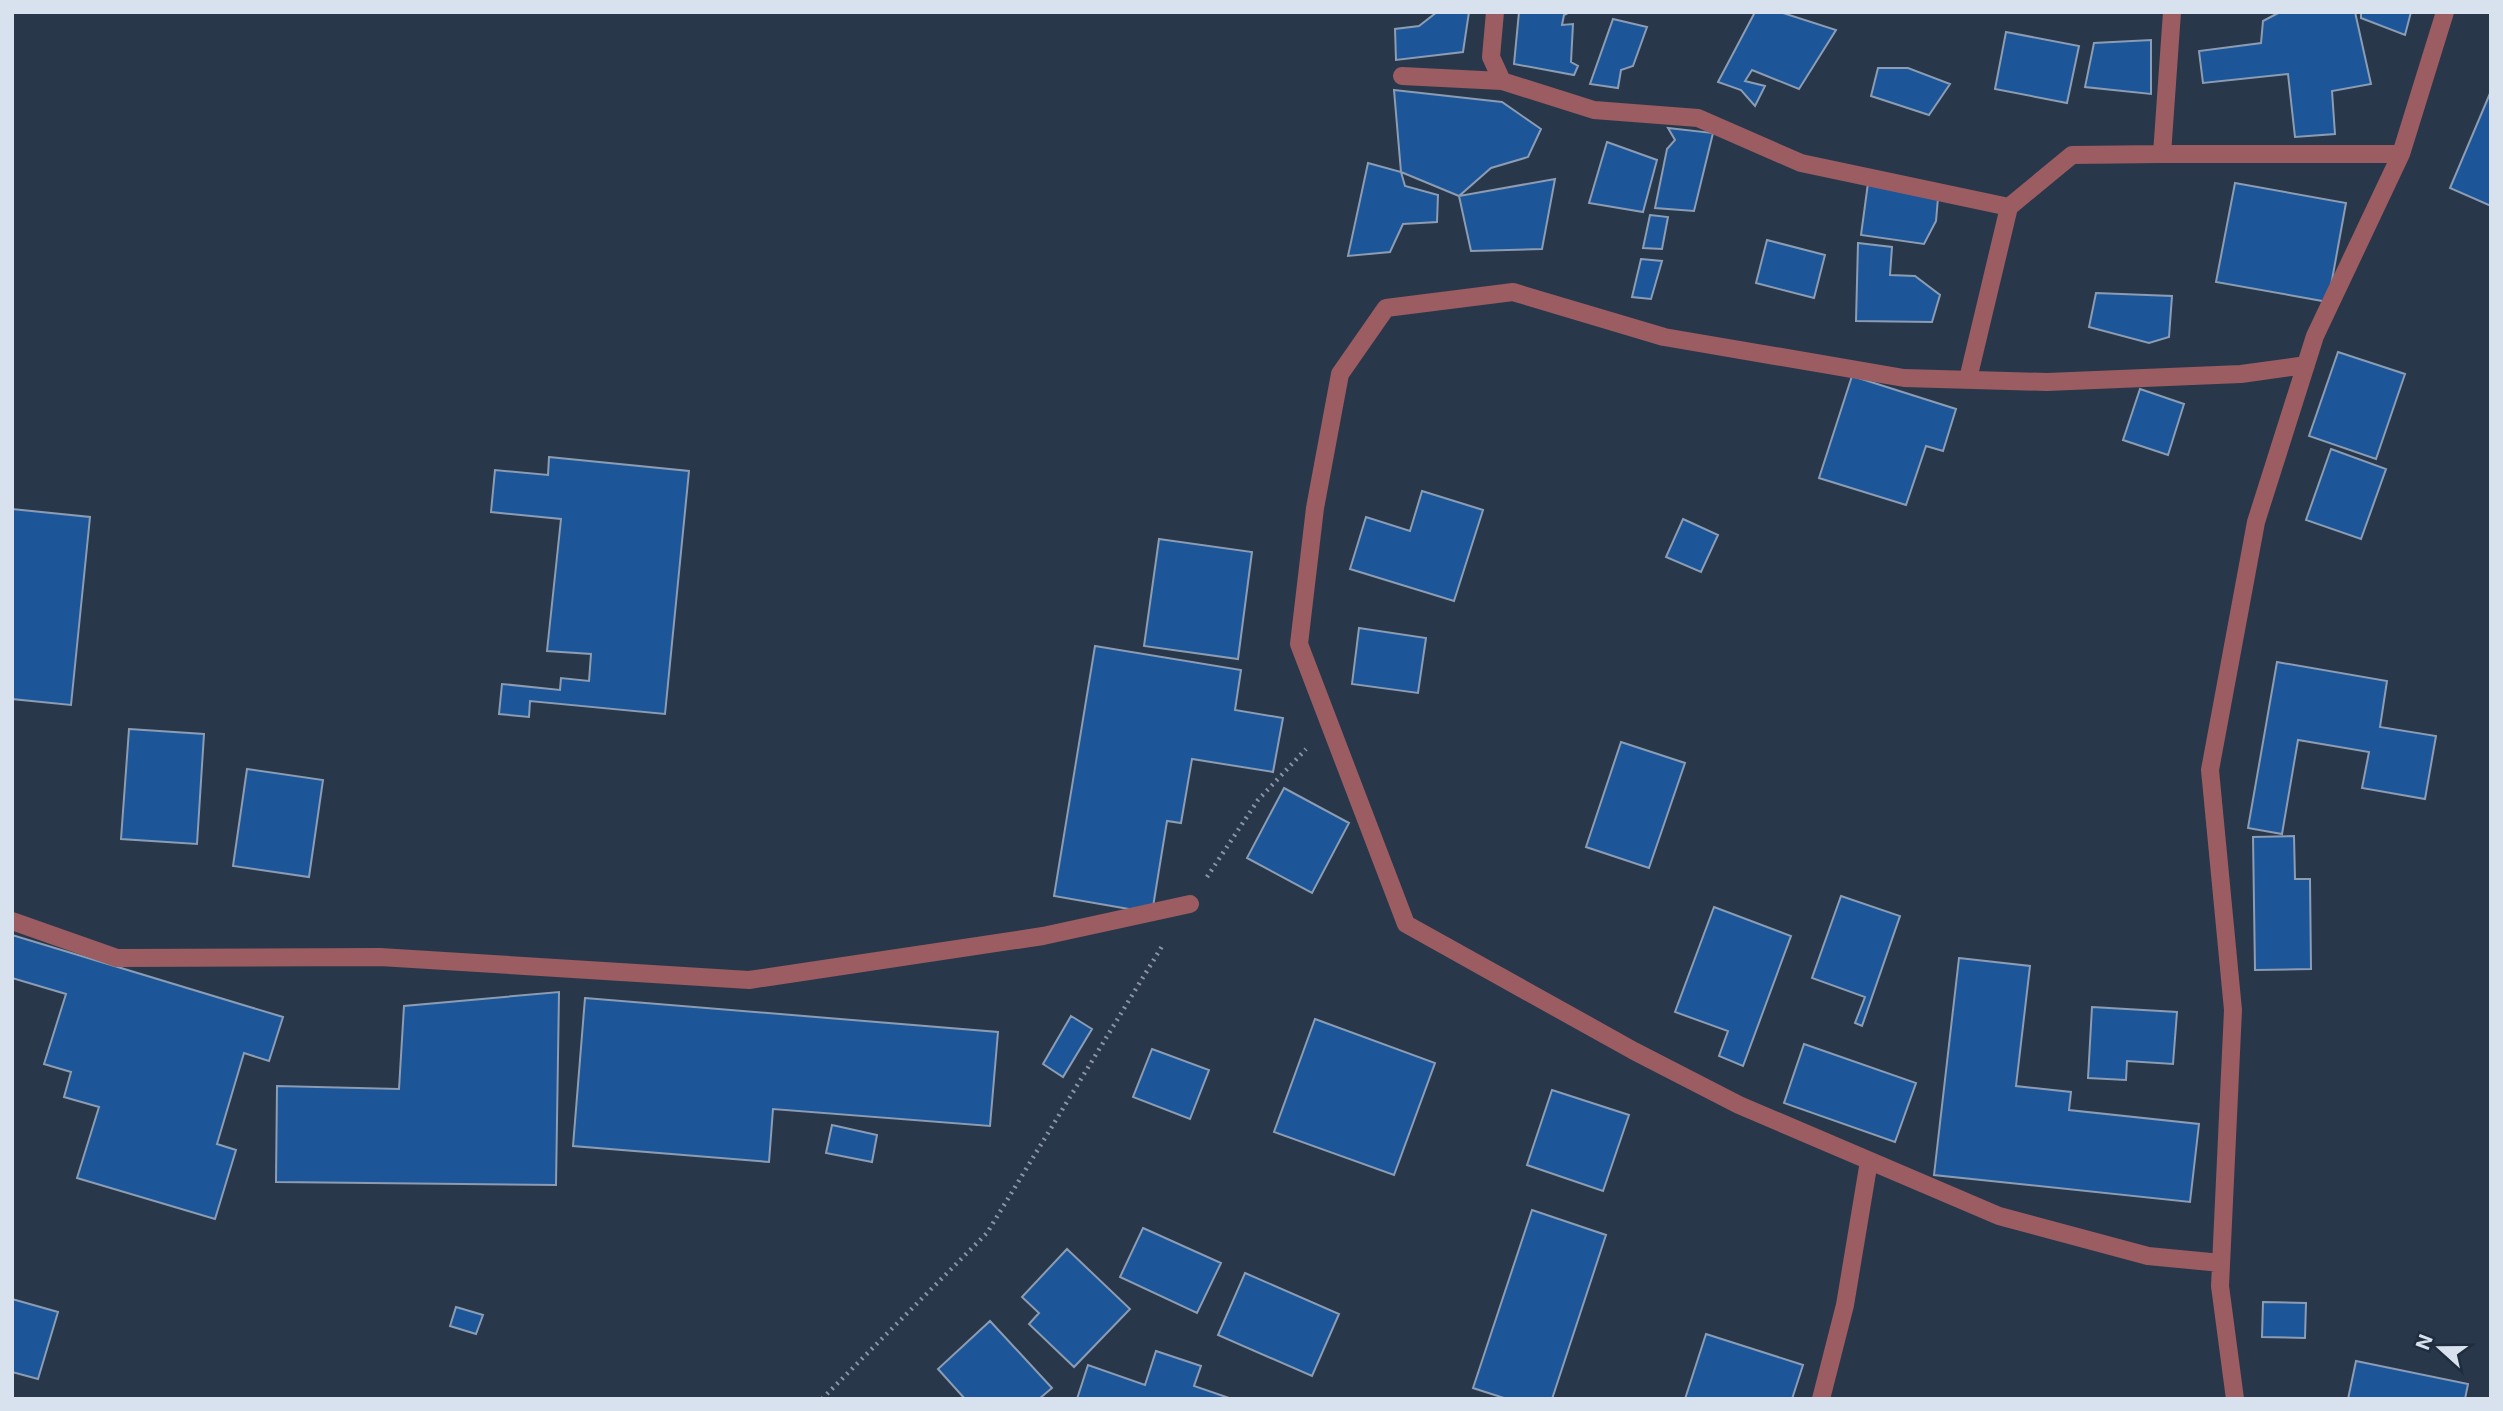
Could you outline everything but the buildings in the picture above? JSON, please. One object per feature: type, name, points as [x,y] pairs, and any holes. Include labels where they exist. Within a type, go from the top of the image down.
[{"type":"street","points":[[1495,12],[1490,57],[1502,81]]},
{"type":"street","points":[[2162,154],[2172,12]]},
{"type":"street","points":[[2235,1399],[2220,1286],[2233,1010],[2210,770],[2256,522],[2315,336],[2401,154],[2445,12]]},
{"type":"street","points":[[1402,76],[1502,81],[1594,110],[1698,118],[1801,163],[2009,207]]},
{"type":"street","points":[[1968,379],[2009,207],[2071,155],[2401,154]]},
{"type":"street","points":[[2221,1264],[2148,1255],[1999,1216],[1727,1099],[1634,1051],[1406,924],[1299,644],[1315,508],[1340,374],[1386,308],[1513,292],[1664,337],[1904,377],[2060,382],[2241,374],[2306,365]]},
{"type":"street","points":[[12,921],[117,958],[380,957],[749,980],[1043,936],[1190,904]]},
{"type":"street","points":[[1821,1399],[1845,1306],[1869,1161]]},
{"type":"path","points":[[822,1399],[987,1233],[1190,904],[1258,800],[1330,724]]}]
